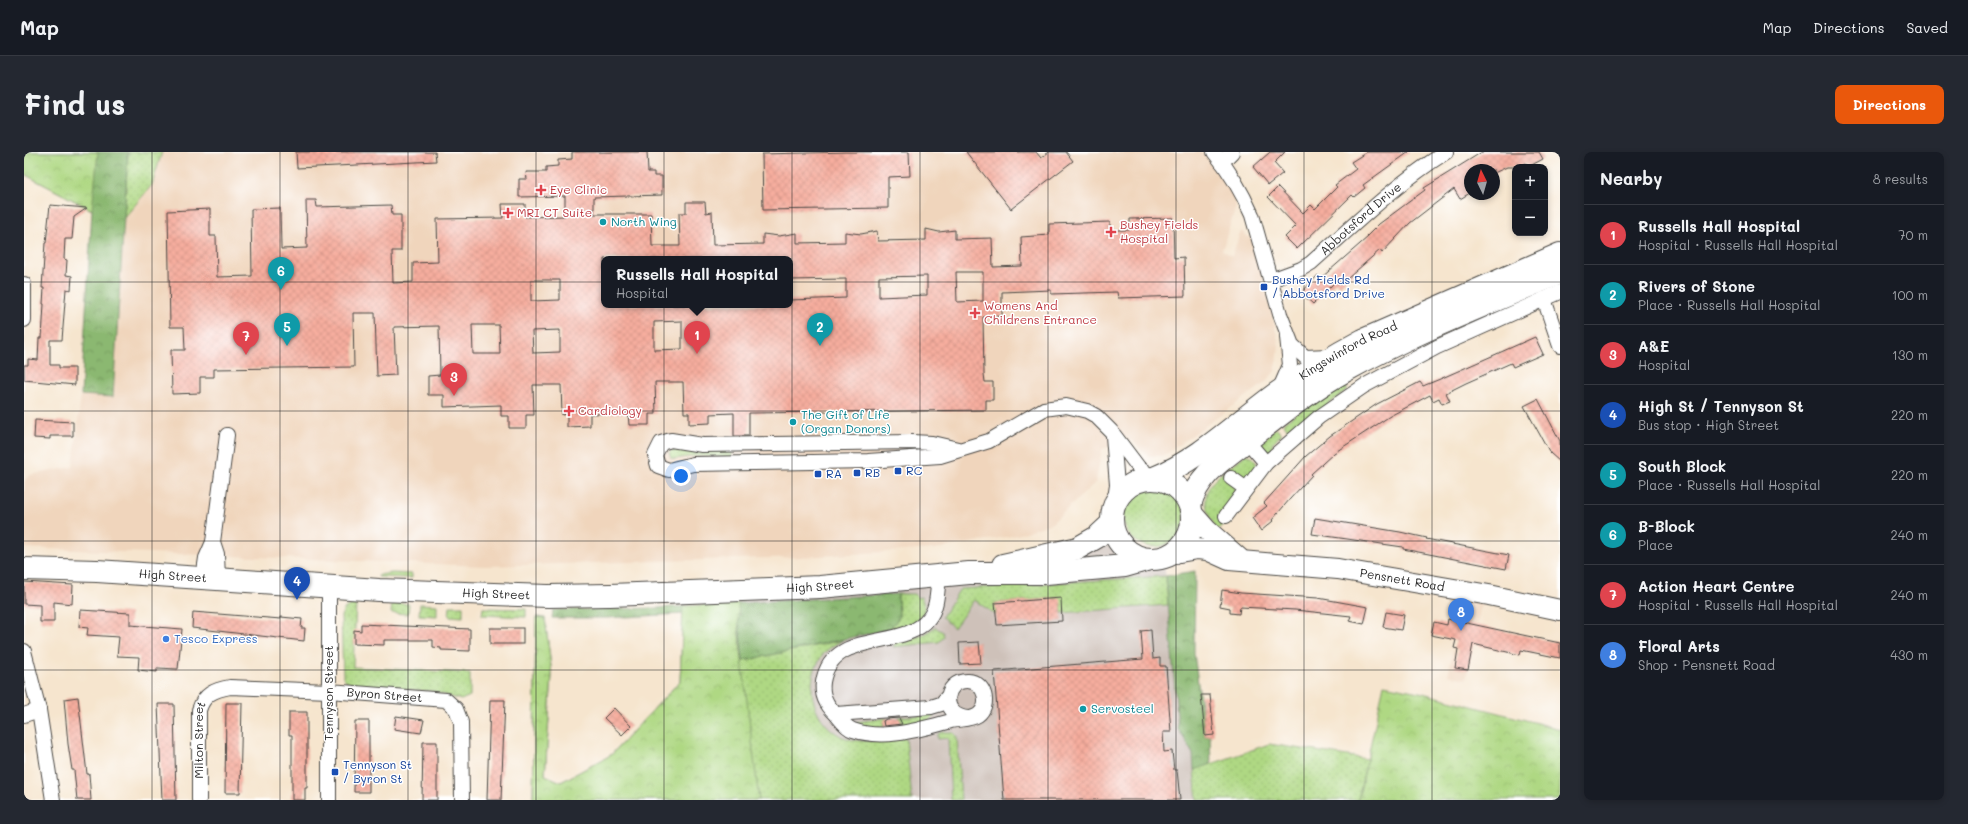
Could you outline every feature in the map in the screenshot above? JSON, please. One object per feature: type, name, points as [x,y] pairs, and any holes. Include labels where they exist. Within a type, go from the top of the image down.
[{"type":"main road","name":"Kingswinford Road","points":[[1154,478],[1174,470],[1277,393],[1333,356],[1362,340],[1560,254]]},
{"type":"main road","name":"Kingswinford Road","points":[[1191,509],[1194,491],[1208,472],[1289,409],[1346,371],[1406,339],[1560,273]]},
{"type":"main road","points":[[1154,478],[1165,480],[1184,493],[1191,509],[1193,522],[1188,538],[1174,553],[1164,557],[1150,559],[1140,557],[1125,548],[1115,533],[1112,518],[1117,498],[1127,487],[1144,479],[1154,478]]},
{"type":"main road","name":"High Street","points":[[969,574],[1026,559],[1078,548],[1097,537],[1112,518]]},
{"type":"main road","name":"High Street","points":[[24,569],[490,594],[610,595],[820,587],[969,574],[1046,573],[1125,566],[1150,559]]},
{"type":"street","points":[[1232,152],[1218,157],[1246,200],[1252,214],[1280,314],[1292,345],[1305,357],[1333,356]]},
{"type":"street","name":"Abbotsford Drive","points":[[1271,280],[1301,269],[1311,263],[1387,196],[1426,165],[1446,152]]},
{"type":"street","points":[[24,284],[24,320]]},
{"type":"street","points":[[1226,516],[1245,488],[1266,463],[1319,417],[1364,386],[1437,347],[1560,292]]},
{"type":"street","points":[[1544,299],[1560,346]]},
{"type":"street","points":[[1277,393],[1287,375],[1290,365],[1286,329]]},
{"type":"street","points":[[958,449],[932,443],[912,442],[702,445],[671,440],[661,443],[655,455],[658,466],[670,470],[694,464],[902,459],[940,456],[958,449],[989,441],[1008,431],[1033,414],[1055,406],[1066,406],[1087,411],[1104,423],[1139,468],[1154,478]]},
{"type":"street","points":[[210,578],[217,554],[214,542],[227,435]]},
{"type":"street","points":[[1112,518],[1117,485],[1113,436]]},
{"type":"street","points":[[1247,441],[1266,463]]},
{"type":"street","points":[[1231,478],[1245,488]]},
{"type":"street","points":[[1191,509],[1207,530],[1242,561]]},
{"type":"street","name":"Pensnett Road","points":[[1174,553],[1196,549],[1207,550],[1229,560],[1338,569],[1488,595],[1560,610]]},
{"type":"street","points":[[836,714],[931,707],[941,704],[948,696],[952,688],[963,682],[974,683],[979,686],[985,696],[983,709],[974,717],[924,728],[896,733],[867,734],[851,730],[828,707],[823,693],[824,676],[828,667],[836,657],[859,644],[898,635],[921,626],[930,617],[936,602],[939,576]]},
{"type":"street","name":"Tennyson Street","points":[[329,586],[330,800]]},
{"type":"street","points":[[24,651],[39,710],[53,800]]},
{"type":"street","name":"Byron Street","points":[[218,689],[230,687],[441,698],[452,704],[456,709],[461,722],[462,800]]},
{"type":"street","name":"Milton Street","points":[[199,800],[199,710],[202,701],[218,689]]},
{"type":"street","points":[[948,696],[951,710],[962,718],[968,718]]},
{"type":"street","points":[[24,715],[39,710]]},
{"type":"shaded area","points":[[162,152],[1207,152],[1237,192],[1235,209],[1222,250],[1232,256],[1241,231],[1254,241],[1258,252],[1279,346],[1275,371],[1265,383],[1169,452],[1162,456],[1148,456],[1132,440],[1102,449],[1096,482],[1052,523],[1017,535],[934,549],[802,557],[485,566],[24,548],[24,481],[30,475],[73,467],[81,395],[113,397],[124,218],[152,185]]},
{"type":"shaded area","points":[[1115,533],[1120,542],[1131,552],[1150,559],[1164,557],[1178,728],[1193,754],[1197,800],[759,800],[739,635],[737,585],[1005,562]]},
{"type":"shaded area","points":[[1449,588],[1483,594],[1466,679],[1448,675],[1459,621],[1448,619],[1446,605]]},
{"type":"green space","points":[[24,152],[128,152],[113,397],[81,395],[92,210],[24,174]]},
{"type":"green space","points":[[24,152],[98,152],[92,210],[24,174]]},
{"type":"green space","points":[[128,152],[162,152],[152,185],[124,218]]},
{"type":"green space","points":[[1341,381],[1348,389],[1291,434],[1283,423]]},
{"type":"green space","points":[[1276,427],[1282,434],[1272,443],[1276,448],[1271,451],[1266,451],[1263,449],[1262,442]]},
{"type":"green space","points":[[732,448],[732,458],[696,456],[674,459],[671,458],[669,453],[671,450],[699,452]]},
{"type":"green space","points":[[1246,454],[1255,460],[1257,471],[1234,487],[1235,494],[1220,517],[1225,524],[1217,530],[1209,516],[1206,504],[1206,494],[1210,486],[1217,478]]},
{"type":"green space","points":[[1154,485],[1166,487],[1176,494],[1183,504],[1185,516],[1183,528],[1176,538],[1166,545],[1154,547],[1142,545],[1132,538],[1125,528],[1123,516],[1125,504],[1132,494],[1142,487]]},
{"type":"green space","points":[[1195,571],[1194,653],[1205,736],[1210,736],[1211,764],[1194,770],[1193,754],[1178,728],[1166,576]]},
{"type":"green space","points":[[392,573],[412,574],[412,578],[378,577],[379,575]]},
{"type":"green space","points":[[1166,576],[1168,605],[1062,613],[1060,598],[995,603],[996,615],[974,600],[954,628],[942,617],[960,589]]},
{"type":"green space","points":[[898,594],[914,594],[918,598],[921,597],[924,605],[924,612],[917,621],[911,624],[890,629],[899,617]]},
{"type":"green space","points":[[898,594],[899,617],[890,629],[743,661],[739,625],[747,800],[533,800],[536,617],[545,618],[552,675],[545,775],[561,782],[611,755],[680,681],[683,614],[606,618],[552,618],[553,610],[657,608]]},
{"type":"green space","points":[[392,603],[409,604],[408,614],[391,613]]},
{"type":"green space","points":[[738,603],[739,635],[759,800],[533,800],[536,617],[545,618],[552,675],[545,775],[561,782],[611,755],[680,681],[683,606]]},
{"type":"green space","points":[[420,604],[437,605],[437,616],[419,615]]},
{"type":"green space","points":[[351,605],[356,605],[353,667],[470,673],[470,696],[461,700],[432,691],[355,686],[347,682],[343,677],[341,616],[345,608]]},
{"type":"green space","points":[[450,606],[463,606],[463,617],[449,616]]},
{"type":"green space","points":[[483,608],[526,609],[526,617],[482,615]]},
{"type":"green space","points":[[935,627],[943,632],[944,637],[939,642],[893,647],[896,642],[924,635]]},
{"type":"green space","points":[[843,640],[824,653],[815,670],[812,681],[812,692],[818,714],[833,731],[850,739],[866,741],[906,738],[912,800],[747,800],[703,656],[743,661]]},
{"type":"green space","points":[[1384,685],[1419,692],[1560,729],[1560,800],[1358,800]]},
{"type":"green space","points":[[934,714],[932,718],[924,724],[899,728],[902,725],[901,720],[898,717]]},
{"type":"green space","points":[[887,718],[883,722],[884,727],[881,729],[858,725],[856,722]]},
{"type":"green space","points":[[942,732],[951,732],[955,734],[957,738],[961,800],[951,800],[948,738],[938,739],[938,734]]},
{"type":"green space","points":[[1269,744],[1367,759],[1358,800],[1197,800],[1194,770]]},
{"type":"building","points":[[296,152],[435,152],[436,161],[297,168]]},
{"type":"building","points":[[572,152],[647,152],[648,172],[654,172],[654,176],[662,176],[662,195],[594,197],[594,214],[651,214],[652,246],[680,246],[679,213],[686,213],[686,202],[705,202],[706,213],[712,212],[713,245],[763,244],[763,234],[779,236],[797,233],[797,243],[845,242],[845,232],[861,234],[877,231],[878,241],[926,240],[926,229],[939,232],[955,230],[955,239],[992,238],[993,267],[1022,266],[1021,237],[1049,235],[1049,224],[1110,222],[1110,230],[1130,230],[1130,219],[1173,218],[1174,258],[1184,257],[1185,296],[1118,298],[1117,292],[1051,294],[1051,290],[1002,292],[1002,316],[983,317],[985,382],[993,382],[993,400],[986,400],[986,410],[749,413],[749,436],[734,436],[734,413],[710,414],[710,423],[689,424],[689,413],[684,413],[683,382],[655,382],[656,414],[649,414],[649,425],[629,425],[628,413],[590,414],[590,426],[567,427],[567,414],[562,415],[561,385],[533,385],[534,415],[526,415],[526,428],[509,428],[509,416],[501,416],[501,405],[444,407],[444,395],[428,395],[428,376],[440,375],[439,326],[394,327],[396,375],[377,376],[375,313],[353,313],[354,367],[214,369],[214,377],[200,377],[200,393],[172,394],[171,350],[185,350],[184,327],[170,327],[168,211],[210,209],[210,236],[216,236],[217,277],[252,276],[251,209],[280,208],[281,249],[307,248],[306,200],[316,200],[317,207],[391,205],[392,215],[401,215],[401,251],[392,251],[393,283],[413,282],[413,263],[438,262],[437,219],[503,218],[502,204],[525,204],[525,217],[565,216],[565,196],[519,197],[519,179],[527,179],[526,172],[546,172],[546,167],[558,166],[558,160],[572,159]],"holes":[[[956,272],[983,272],[983,301],[957,302]],[[927,276],[927,295],[879,297],[879,277]],[[531,280],[560,280],[560,300],[531,301]],[[682,321],[682,349],[654,350],[654,322]],[[472,325],[499,325],[500,354],[473,354]],[[560,330],[560,352],[533,353],[532,331]]]},
{"type":"building","points":[[909,152],[910,176],[888,177],[888,208],[763,210],[762,154]]},
{"type":"building","points":[[966,152],[1036,152],[1041,158],[1049,152],[1066,152],[1073,161],[1011,209]]},
{"type":"building","points":[[1270,152],[1285,152],[1274,163],[1283,173],[1268,185],[1253,167]]},
{"type":"building","points":[[1367,152],[1409,152],[1363,185],[1365,188],[1354,197],[1352,195],[1297,249],[1285,237],[1296,226],[1268,197],[1278,187],[1303,213],[1311,205],[1315,209],[1337,187],[1335,185],[1356,169],[1351,162]]},
{"type":"building","points":[[1482,152],[1539,152],[1543,159],[1534,164],[1512,164],[1512,167],[1507,167],[1500,170],[1500,164],[1464,164],[1464,197],[1460,199],[1454,189],[1410,223],[1382,253],[1380,250],[1340,285],[1336,281],[1313,304],[1301,293],[1318,275],[1321,278],[1368,237],[1367,236],[1379,224],[1425,190],[1424,188]]},
{"type":"building","points":[[50,205],[87,208],[74,217],[72,239],[65,239],[64,259],[67,260],[66,275],[72,276],[71,290],[66,289],[62,340],[50,340],[50,365],[59,365],[59,368],[75,368],[75,385],[24,380],[24,365],[28,365],[28,359],[38,360],[39,338],[42,338],[44,288],[42,288],[45,243]]},
{"type":"building","points":[[1535,337],[1543,354],[1513,367],[1511,363],[1446,393],[1450,401],[1442,404],[1439,398],[1433,401],[1430,395],[1390,416],[1334,453],[1311,474],[1312,475],[1272,520],[1273,521],[1261,531],[1252,518],[1267,506],[1264,503],[1306,456],[1330,436],[1377,404],[1420,382],[1423,386]]},
{"type":"building","points":[[1538,399],[1560,441],[1560,462],[1550,453],[1524,406]]},
{"type":"building","points":[[35,420],[73,422],[73,436],[50,436],[50,439],[34,438]]},
{"type":"building","points":[[1315,518],[1400,532],[1427,538],[1426,539],[1509,555],[1506,569],[1403,549],[1403,547],[1312,534]]},
{"type":"building","points":[[24,582],[73,585],[72,604],[54,602],[54,622],[40,622],[40,605],[24,604]]},
{"type":"building","points":[[1222,590],[1241,593],[1318,598],[1368,607],[1364,624],[1349,621],[1351,616],[1295,610],[1240,607],[1239,614],[1230,613],[1230,608],[1220,606]]},
{"type":"building","points":[[1061,598],[1062,621],[997,625],[995,603]]},
{"type":"building","points":[[80,610],[130,613],[130,625],[182,629],[178,669],[157,668],[157,672],[138,670],[139,657],[117,656],[119,637],[87,635],[88,628],[79,627]]},
{"type":"building","points":[[193,612],[281,619],[281,617],[302,619],[301,628],[305,628],[304,641],[192,628]]},
{"type":"building","points":[[1386,612],[1404,615],[1401,630],[1383,627]]},
{"type":"building","points":[[1448,619],[1560,643],[1560,658],[1521,650],[1520,655],[1473,644],[1468,670],[1455,668],[1458,649],[1454,648],[1456,640],[1431,635],[1434,622],[1447,625]]},
{"type":"building","points":[[361,624],[470,629],[470,651],[441,650],[441,648],[433,647],[433,640],[384,640],[384,645],[354,644],[354,630],[361,631]]},
{"type":"building","points":[[490,628],[523,628],[523,644],[490,644]]},
{"type":"building","name":"Servosteel","points":[[1151,630],[1153,659],[1160,658],[1160,666],[1166,666],[1171,732],[1163,732],[1164,752],[1172,751],[1174,770],[1177,770],[1180,800],[1004,800],[994,671],[1143,659],[1141,631]]},
{"type":"building","points":[[979,642],[981,663],[960,664],[959,643]]},
{"type":"building","points":[[1201,695],[1210,695],[1214,735],[1205,736]]},
{"type":"building","points":[[78,697],[87,774],[89,774],[91,800],[77,800],[74,770],[72,770],[68,744],[64,699]]},
{"type":"building","points":[[490,700],[505,700],[501,800],[487,800]]},
{"type":"building","points":[[226,703],[242,703],[240,793],[225,793]]},
{"type":"building","points":[[158,704],[174,704],[176,800],[162,800]]},
{"type":"building","points":[[614,708],[631,726],[622,735],[604,718]]},
{"type":"building","points":[[289,712],[307,712],[307,788],[305,788],[305,800],[292,800],[292,735],[289,735]]},
{"type":"building","points":[[396,716],[424,720],[421,733],[394,729]]},
{"type":"building","points":[[899,718],[902,724],[884,726],[883,721],[886,719]]},
{"type":"building","points":[[355,721],[369,721],[369,792],[354,792]]},
{"type":"building","points":[[423,742],[437,742],[437,800],[422,800]]},
{"type":"place","name":"Eye Clinic","points":[[541,190]]},
{"type":"place","name":"MRI CT Suite","points":[[508,213]]},
{"type":"place","name":"North Wing","points":[[603,222]]},
{"type":"place","name":"Bushey Fields Hospital","points":[[1111,232]]},
{"type":"place","name":"Bushey Fields Rd / Abbotsford Drive","points":[[1264,287]]},
{"type":"place","name":"B-Block","points":[[281,290]]},
{"type":"place","name":"Womens And Childrens Entrance","points":[[975,313]]},
{"type":"place","name":"South Block","points":[[287,346]]},
{"type":"place","name":"Rivers of Stone","points":[[820,346]]},
{"type":"place","name":"Russells Hall Hospital","points":[[697,354]]},
{"type":"place","name":"Action Heart Centre","points":[[246,355]]},
{"type":"place","name":"A&E","points":[[454,396]]},
{"type":"place","name":"Cardiology","points":[[569,411]]},
{"type":"place","name":"The Gift of Life (Organ Donors)","points":[[793,422]]},
{"type":"place","name":"RC","points":[[898,471]]},
{"type":"place","name":"RB","points":[[857,473]]},
{"type":"place","name":"RA","points":[[818,474]]},
{"type":"place","name":"High St / Tennyson St","points":[[297,600]]},
{"type":"place","name":"Floral Arts","points":[[1461,631]]},
{"type":"place","name":"Tesco Express","points":[[166,639]]},
{"type":"place","name":"Servosteel","points":[[1083,709]]},
{"type":"place","name":"Tennyson St / Byron St","points":[[335,772]]}]
